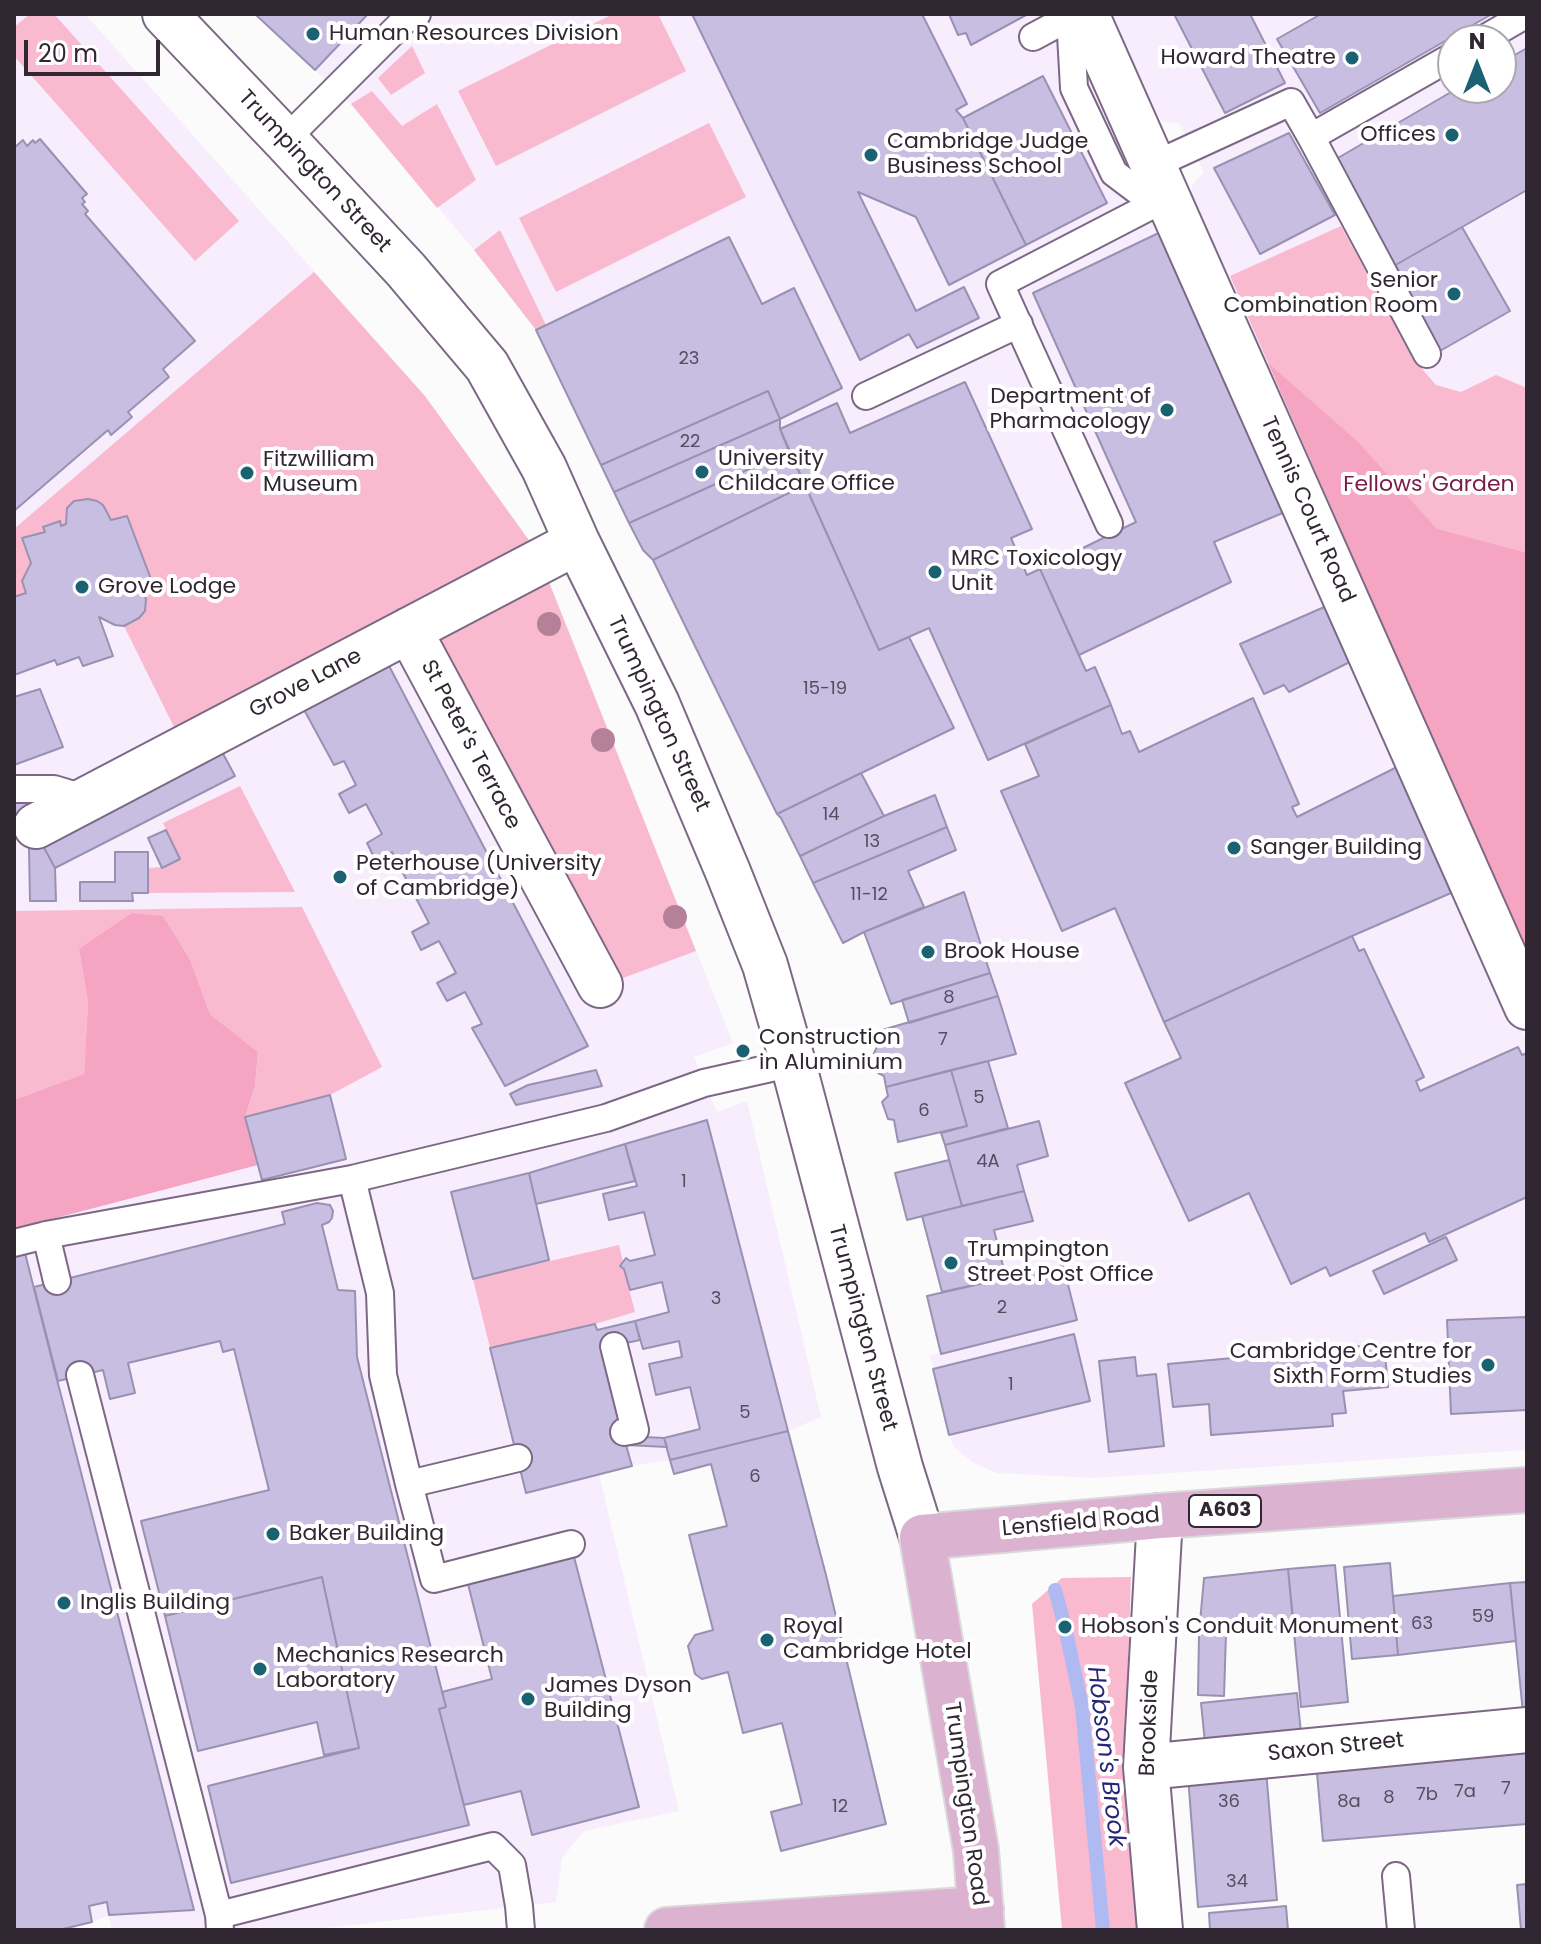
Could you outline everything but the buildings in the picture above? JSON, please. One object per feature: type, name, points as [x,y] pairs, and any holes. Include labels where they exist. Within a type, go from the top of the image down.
[{"type":"main road","name":"Lensfield Road","points":[[922,1537],[1160,1516],[1527,1490]]},
{"type":"main road","name":"Trumpington Road","points":[[922,1537],[976,1850],[982,1919]]},
{"type":"main road","points":[[667,1930],[982,1919]]},
{"type":"street","name":"Trumpington Street","points":[[165,14],[406,270],[487,366],[544,468],[657,704],[765,965],[887,1421],[922,1537]]},
{"type":"street","name":"Tennis Court Road","points":[[1077,15],[1159,189],[1527,1007]]},
{"type":"street","name":"Grove Lane","points":[[36,826],[577,542]]},
{"type":"street","name":"St Peter's Terrace","points":[[409,630],[600,985]]},
{"type":"street","name":"Brookside","points":[[1160,1516],[1146,1767],[1160,1930]]},
{"type":"street","name":"Saxon Street","points":[[1146,1767],[1527,1730]]},
{"type":"lane","points":[[285,140],[405,20],[417,14]]},
{"type":"lane","points":[[1033,37],[1077,15]]},
{"type":"lane","points":[[1311,137],[1437,65]]},
{"type":"lane","points":[[1109,524],[1000,284],[1159,189],[1291,102],[1427,354]]},
{"type":"lane","points":[[866,396],[1019,324]]},
{"type":"lane","points":[[14,789],[54,789],[87,799]]},
{"type":"lane","points":[[14,1243],[352,1179],[606,1118],[704,1083],[793,1063]]},
{"type":"lane","points":[[352,1179],[380,1293],[383,1375],[434,1579],[571,1544]]},
{"type":"lane","points":[[46,1235],[57,1281]]},
{"type":"lane","points":[[614,1346],[635,1430],[624,1432]]},
{"type":"lane","points":[[80,1375],[220,1922],[493,1846],[512,1865],[521,1930]]},
{"type":"lane","points":[[409,1484],[518,1458]]},
{"type":"lane","points":[[1396,1876],[1401,1930]]},
{"type":"shaded area","points":[[14,14],[85,14],[425,396],[536,550],[733,1043],[694,1057],[717,1112],[747,1101],[821,1417],[788,1431],[599,1474],[679,1811],[584,1831],[562,1858],[556,1902],[308,1930],[112,1930],[109,1915],[92,1922],[14,1930]]},
{"type":"shaded area","points":[[255,14],[1068,14],[1527,1041],[1527,1450],[1094,1478],[997,1473],[972,1462],[953,1446],[930,1356],[941,1353],[927,1296],[942,1291],[922,1217],[907,1220],[895,1173],[949,1159],[941,1133],[898,1142],[894,1120],[888,1119],[882,1102],[888,1096],[884,1076],[878,1073],[872,1057],[877,1047],[872,1033],[909,1023],[902,1001],[891,1004],[864,933],[843,943],[653,560],[643,550],[536,330],[474,250],[351,104]]},
{"type":"shaded area","points":[[1102,14],[1527,14],[1527,977],[1189,197],[1193,184],[1204,172],[1179,123],[1164,122],[1154,114]]},
{"type":"shaded area","points":[[1268,363],[1357,441],[1437,529],[1527,553],[1527,953]]},
{"type":"shaded area","points":[[132,913],[163,916],[191,962],[210,1014],[258,1052],[255,1086],[245,1117],[258,1165],[14,1229],[14,1100],[84,1074],[88,1002],[79,949]]},
{"type":"green space","points":[[30,14],[54,14],[239,221],[195,261],[14,56],[14,27]]},
{"type":"green space","points":[[613,14],[658,14],[686,71],[496,166],[458,91]]},
{"type":"green space","points":[[412,46],[425,73],[391,95],[378,78]]},
{"type":"green space","points":[[372,91],[402,126],[437,104],[476,180],[437,208],[351,104]]},
{"type":"green space","points":[[709,123],[746,197],[556,292],[519,218]]},
{"type":"green space","name":"Fellows' Garden","points":[[1341,226],[1412,357],[1436,385],[1461,392],[1496,375],[1527,388],[1527,953],[1230,276]]},
{"type":"green space","points":[[500,230],[546,325],[536,330],[474,250]]},
{"type":"green space","points":[[314,272],[425,396],[536,550],[175,729],[124,626],[145,611],[146,599],[139,582],[151,579],[127,516],[111,520],[97,501],[74,501],[67,508],[66,524],[61,526],[60,522],[45,532],[22,539],[31,563],[22,581],[26,593],[14,597],[14,529]]},
{"type":"green space","points":[[545,572],[696,951],[615,981],[434,629]]},
{"type":"green space","points":[[240,786],[295,892],[148,893],[148,868],[162,867],[180,859],[163,823]]},
{"type":"green space","points":[[302,907],[382,1067],[330,1095],[245,1117],[255,1086],[258,1052],[210,1014],[191,962],[79,949],[88,1002],[84,1074],[14,1100],[14,911]]},
{"type":"green space","points":[[619,1245],[623,1262],[620,1266],[624,1269],[635,1312],[490,1348],[473,1279]]},
{"type":"green space","points":[[1131,1577],[1125,1764],[1138,1930],[1062,1930],[1032,1604],[1062,1578]]},
{"type":"waterway","name":"Hobson's Brook","points":[[1055,1590],[1082,1707],[1103,1930]]},
{"type":"place","name":"Human Resources Division","points":[[313,34]]},
{"type":"place","name":"Howard Theatre","points":[[1352,58]]},
{"type":"place","name":"Offices","points":[[1452,135]]},
{"type":"place","name":"Cambridge Judge Business School","points":[[871,155]]},
{"type":"place","name":"Senior Combination Room","points":[[1454,294]]},
{"type":"place","name":"Department of Pharmacology","points":[[1167,410]]},
{"type":"place","name":"University Childcare Office","points":[[702,472]]},
{"type":"place","name":"Fitzwilliam Museum","points":[[247,473]]},
{"type":"place","name":"MRC Toxicology Unit","points":[[935,572]]},
{"type":"place","name":"Grove Lodge","points":[[82,587]]},
{"type":"place","name":"Sanger Building","points":[[1234,848]]},
{"type":"place","name":"Peterhouse (University of Cambridge)","points":[[340,877]]},
{"type":"place","name":"Brook House","points":[[928,952]]},
{"type":"place","name":"Construction in Aluminium","points":[[743,1051]]},
{"type":"place","name":"Trumpington Street Post Office","points":[[951,1263]]},
{"type":"place","name":"Cambridge Centre for Sixth Form Studies","points":[[1488,1365]]},
{"type":"place","name":"Baker Building","points":[[273,1534]]},
{"type":"place","name":"Inglis Building","points":[[64,1603]]},
{"type":"place","name":"Hobson's Conduit Monument","points":[[1065,1627]]},
{"type":"place","name":"Royal Cambridge Hotel","points":[[767,1640]]},
{"type":"place","name":"Mechanics Research Laboratory","points":[[260,1669]]},
{"type":"place","name":"James Dyson Building","points":[[528,1699]]}]
